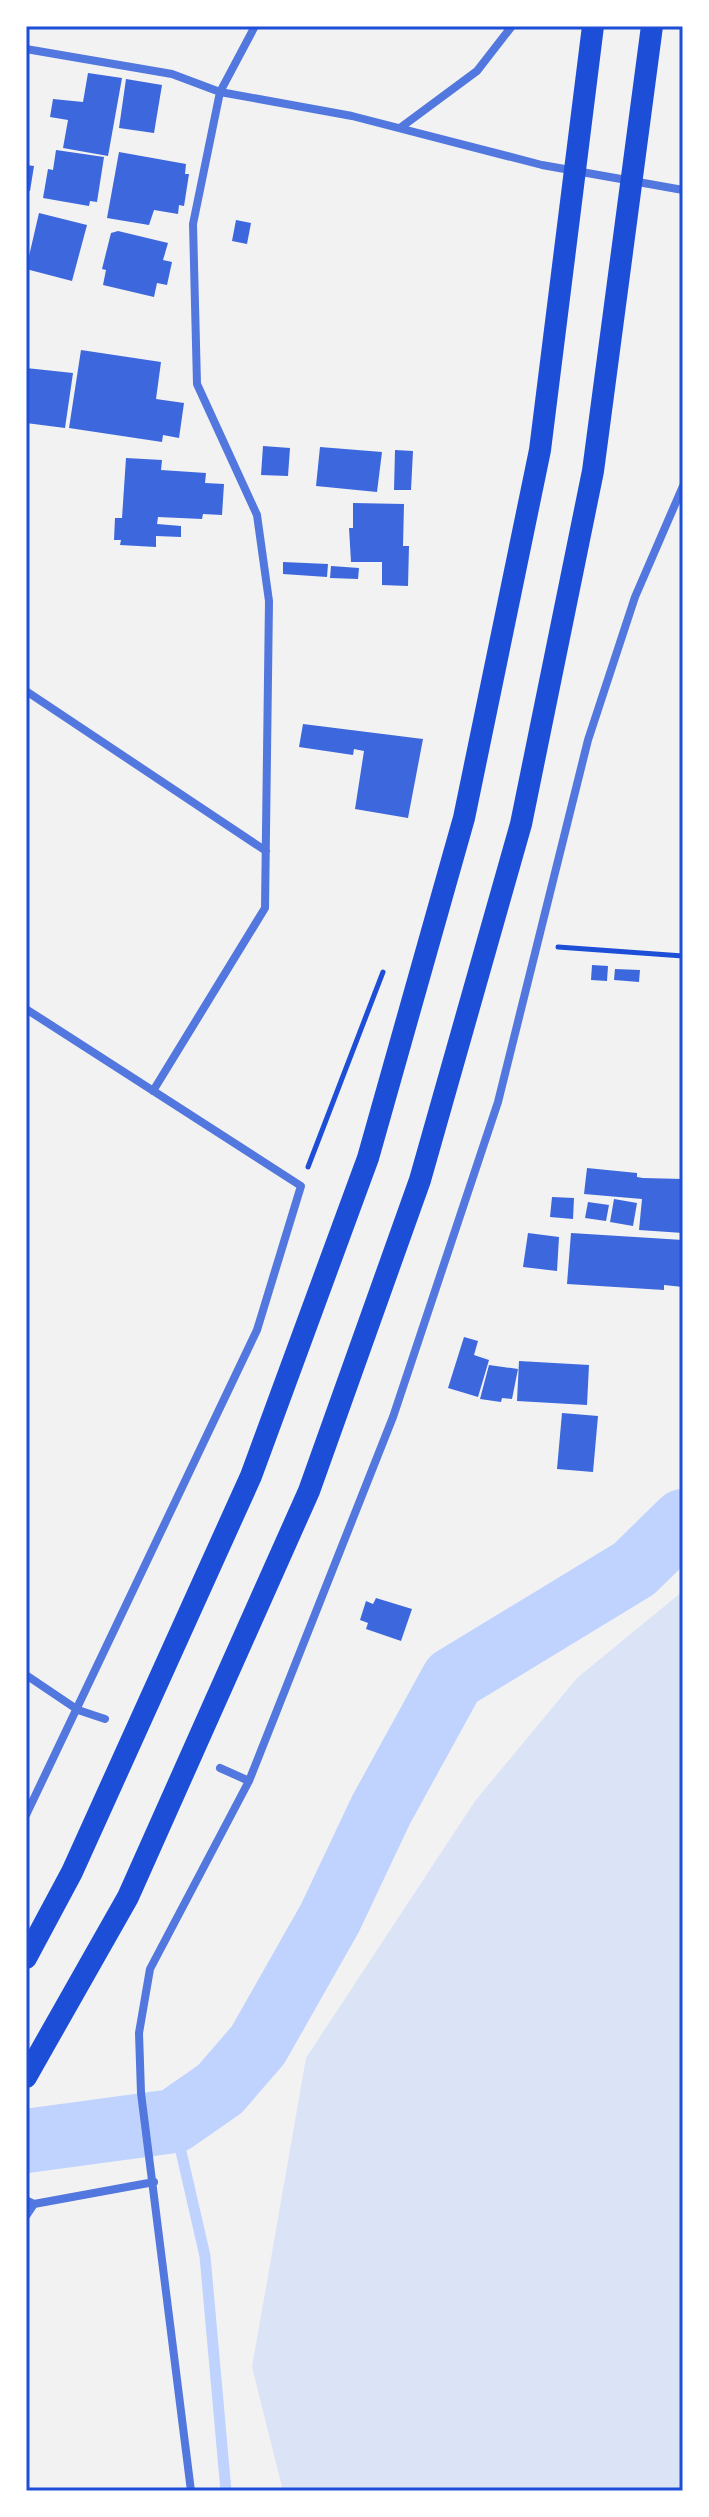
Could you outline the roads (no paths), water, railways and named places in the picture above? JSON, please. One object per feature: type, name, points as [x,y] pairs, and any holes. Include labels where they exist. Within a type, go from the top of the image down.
[{"type":"highway","points":[[26,1958],[72,1872],[251,1476],[368,1158],[464,818],[540,450],[593,26]]},
{"type":"highway","points":[[26,2077],[128,1897],[309,1491],[420,1180],[521,824],[593,471],[652,26]]},
{"type":"street","points":[[153,1091],[265,908],[269,601],[257,515],[197,384],[193,224],[220,92],[255,26]]},
{"type":"street","points":[[400,128],[477,71],[512,26]]},
{"type":"street","points":[[26,49],[172,74],[220,92],[400,128],[576,170],[683,190]]},
{"type":"street","points":[[191,2491],[141,2093],[139,2033],[150,1969],[249,1781],[393,1417],[498,1102],[588,740],[635,597],[683,486]]},
{"type":"street","points":[[26,691],[266,851]]},
{"type":"street","points":[[26,1009],[301,1186],[257,1330],[26,1815]]},
{"type":"street","points":[[26,1675],[78,1710],[105,1719]]},
{"type":"street","points":[[220,1768],[249,1781]]},
{"type":"street","points":[[26,2216],[30,2202],[154,2182]]},
{"type":"waterway","points":[[26,2141],[174,2121],[220,2089],[258,2045],[330,1918],[381,1810],[453,1679],[634,1569],[683,1521]]},
{"type":"waterway","points":[[174,2121],[205,2256],[226,2491]]}]
